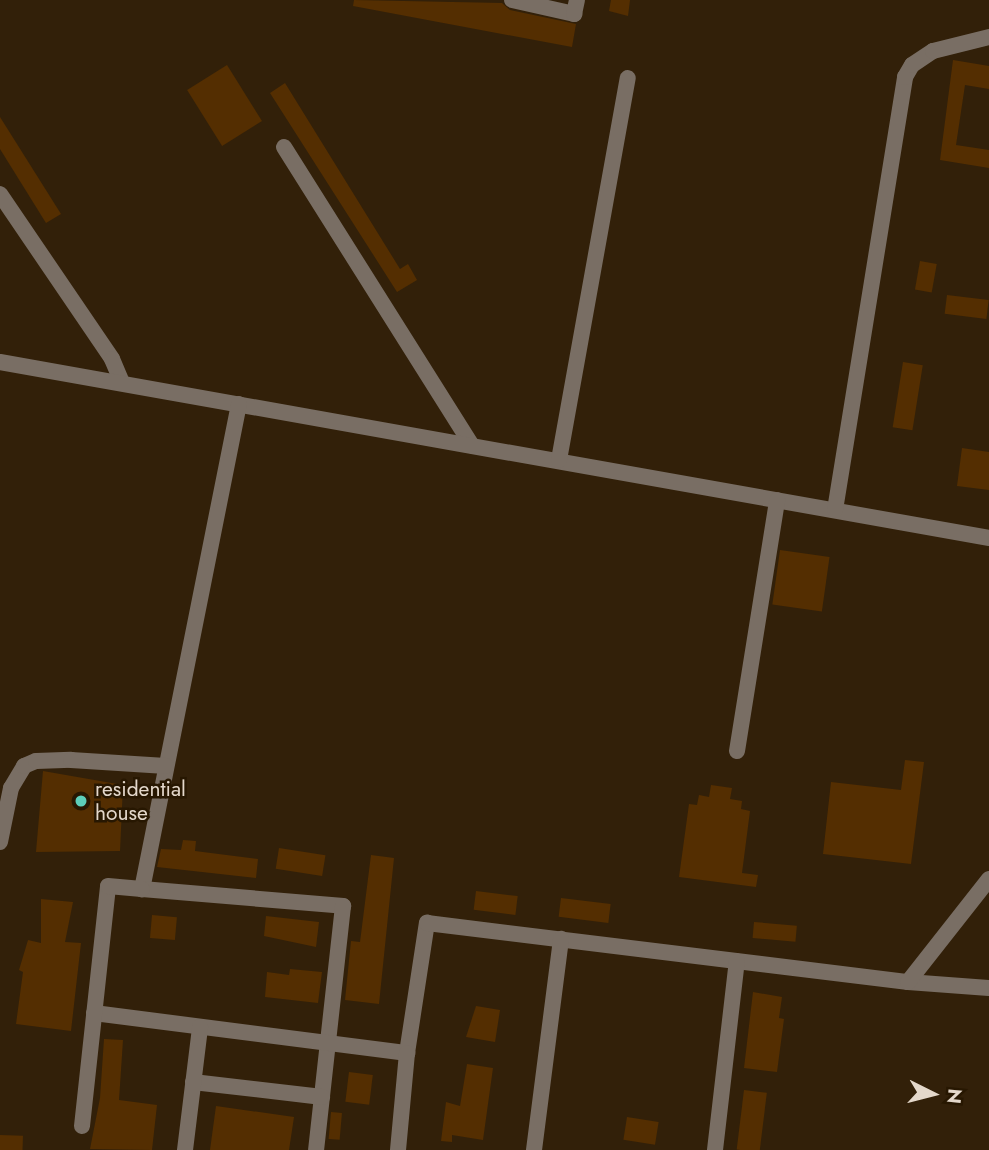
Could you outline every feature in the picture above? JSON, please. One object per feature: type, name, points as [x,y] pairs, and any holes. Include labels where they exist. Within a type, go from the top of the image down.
[{"type":"street","points":[[512,0],[574,14],[577,0]]},
{"type":"street","points":[[835,510],[905,77],[921,57],[933,51],[989,37]]},
{"type":"street","points":[[559,460],[628,78]]},
{"type":"street","points":[[284,147],[472,446]]},
{"type":"street","points":[[0,194],[113,359],[122,383]]},
{"type":"street","points":[[0,362],[989,538]]},
{"type":"street","points":[[142,890],[239,404]]},
{"type":"street","points":[[737,751],[777,500]]},
{"type":"street","points":[[0,842],[11,788],[24,766],[36,761],[71,760],[166,766]]},
{"type":"street","points":[[908,982],[989,879]]},
{"type":"street","points":[[82,1126],[107,886],[343,906],[316,1150]]},
{"type":"street","points":[[398,1150],[407,1053],[428,923],[908,982],[989,988]]},
{"type":"street","points":[[534,1150],[561,939]]},
{"type":"street","points":[[715,1150],[737,961]]},
{"type":"street","points":[[94,1013],[407,1053]]},
{"type":"street","points":[[185,1150],[200,1027]]},
{"type":"street","points":[[193,1082],[322,1097]]},
{"type":"building","points":[[354,0],[502,3],[510,10],[576,24],[572,47],[353,6]]},
{"type":"building","points":[[611,0],[630,0],[628,16],[609,11]]},
{"type":"building","points":[[953,60],[989,66],[989,89],[965,85],[956,145],[989,150],[989,168],[940,160]]},
{"type":"building","points":[[227,65],[262,121],[222,146],[187,90]]},
{"type":"building","points":[[285,83],[400,269],[408,264],[417,280],[397,292],[270,93]]},
{"type":"building","points":[[0,117],[61,214],[46,223],[0,149]]},
{"type":"building","points":[[920,261],[937,264],[932,293],[915,290]]},
{"type":"building","points":[[947,295],[989,300],[986,319],[945,314]]},
{"type":"building","points":[[903,362],[923,365],[912,430],[893,427]]},
{"type":"building","points":[[962,448],[989,452],[989,490],[957,486]]},
{"type":"building","points":[[780,550],[830,557],[822,611],[772,604]]},
{"type":"building","points":[[905,760],[924,762],[911,864],[823,854],[831,782],[901,790]]},
{"type":"building","name":"residential house","points":[[43,771],[123,785],[120,851],[36,852]]},
{"type":"building","points":[[711,785],[732,788],[730,799],[742,801],[741,809],[750,811],[742,873],[758,875],[756,887],[679,877],[689,804],[697,805],[699,795],[709,797]]},
{"type":"building","points":[[183,840],[196,841],[195,851],[258,859],[256,878],[157,867],[161,849],[181,850]]},
{"type":"building","points":[[279,848],[325,855],[322,876],[276,869]]},
{"type":"building","points":[[371,855],[394,858],[379,1004],[345,1000],[351,941],[360,942]]},
{"type":"building","points":[[476,891],[518,896],[515,915],[474,910]]},
{"type":"building","points":[[561,898],[611,904],[608,923],[559,917]]},
{"type":"building","points":[[41,899],[73,902],[65,942],[81,943],[71,1031],[16,1024],[23,972],[19,970],[28,940],[41,943]]},
{"type":"building","points":[[152,915],[177,917],[175,940],[150,938]]},
{"type":"building","points":[[266,916],[319,922],[316,947],[264,936]]},
{"type":"building","points":[[754,922],[797,926],[795,942],[753,938]]},
{"type":"building","points":[[290,969],[322,972],[318,1003],[265,997],[267,972],[289,975]]},
{"type":"building","points":[[753,992],[782,997],[779,1018],[784,1019],[777,1072],[744,1068]]},
{"type":"building","points":[[476,1006],[500,1010],[495,1042],[466,1037]]},
{"type":"building","points":[[104,1039],[123,1040],[119,1100],[157,1105],[152,1150],[90,1149],[100,1098]]},
{"type":"building","points":[[467,1064],[493,1068],[483,1140],[452,1135],[452,1142],[441,1141],[446,1102],[460,1106]]},
{"type":"building","points":[[349,1072],[373,1075],[369,1105],[345,1102]]},
{"type":"building","points":[[744,1090],[767,1093],[760,1150],[737,1150]]},
{"type":"building","points":[[216,1106],[294,1117],[289,1150],[210,1150]]},
{"type":"building","points":[[331,1112],[342,1113],[340,1140],[329,1139]]},
{"type":"building","points":[[627,1117],[659,1122],[655,1145],[623,1140]]},
{"type":"building","points":[[0,1135],[23,1136],[22,1150],[0,1150]]},
{"type":"place","name":"residential house","points":[[81,801]]}]
